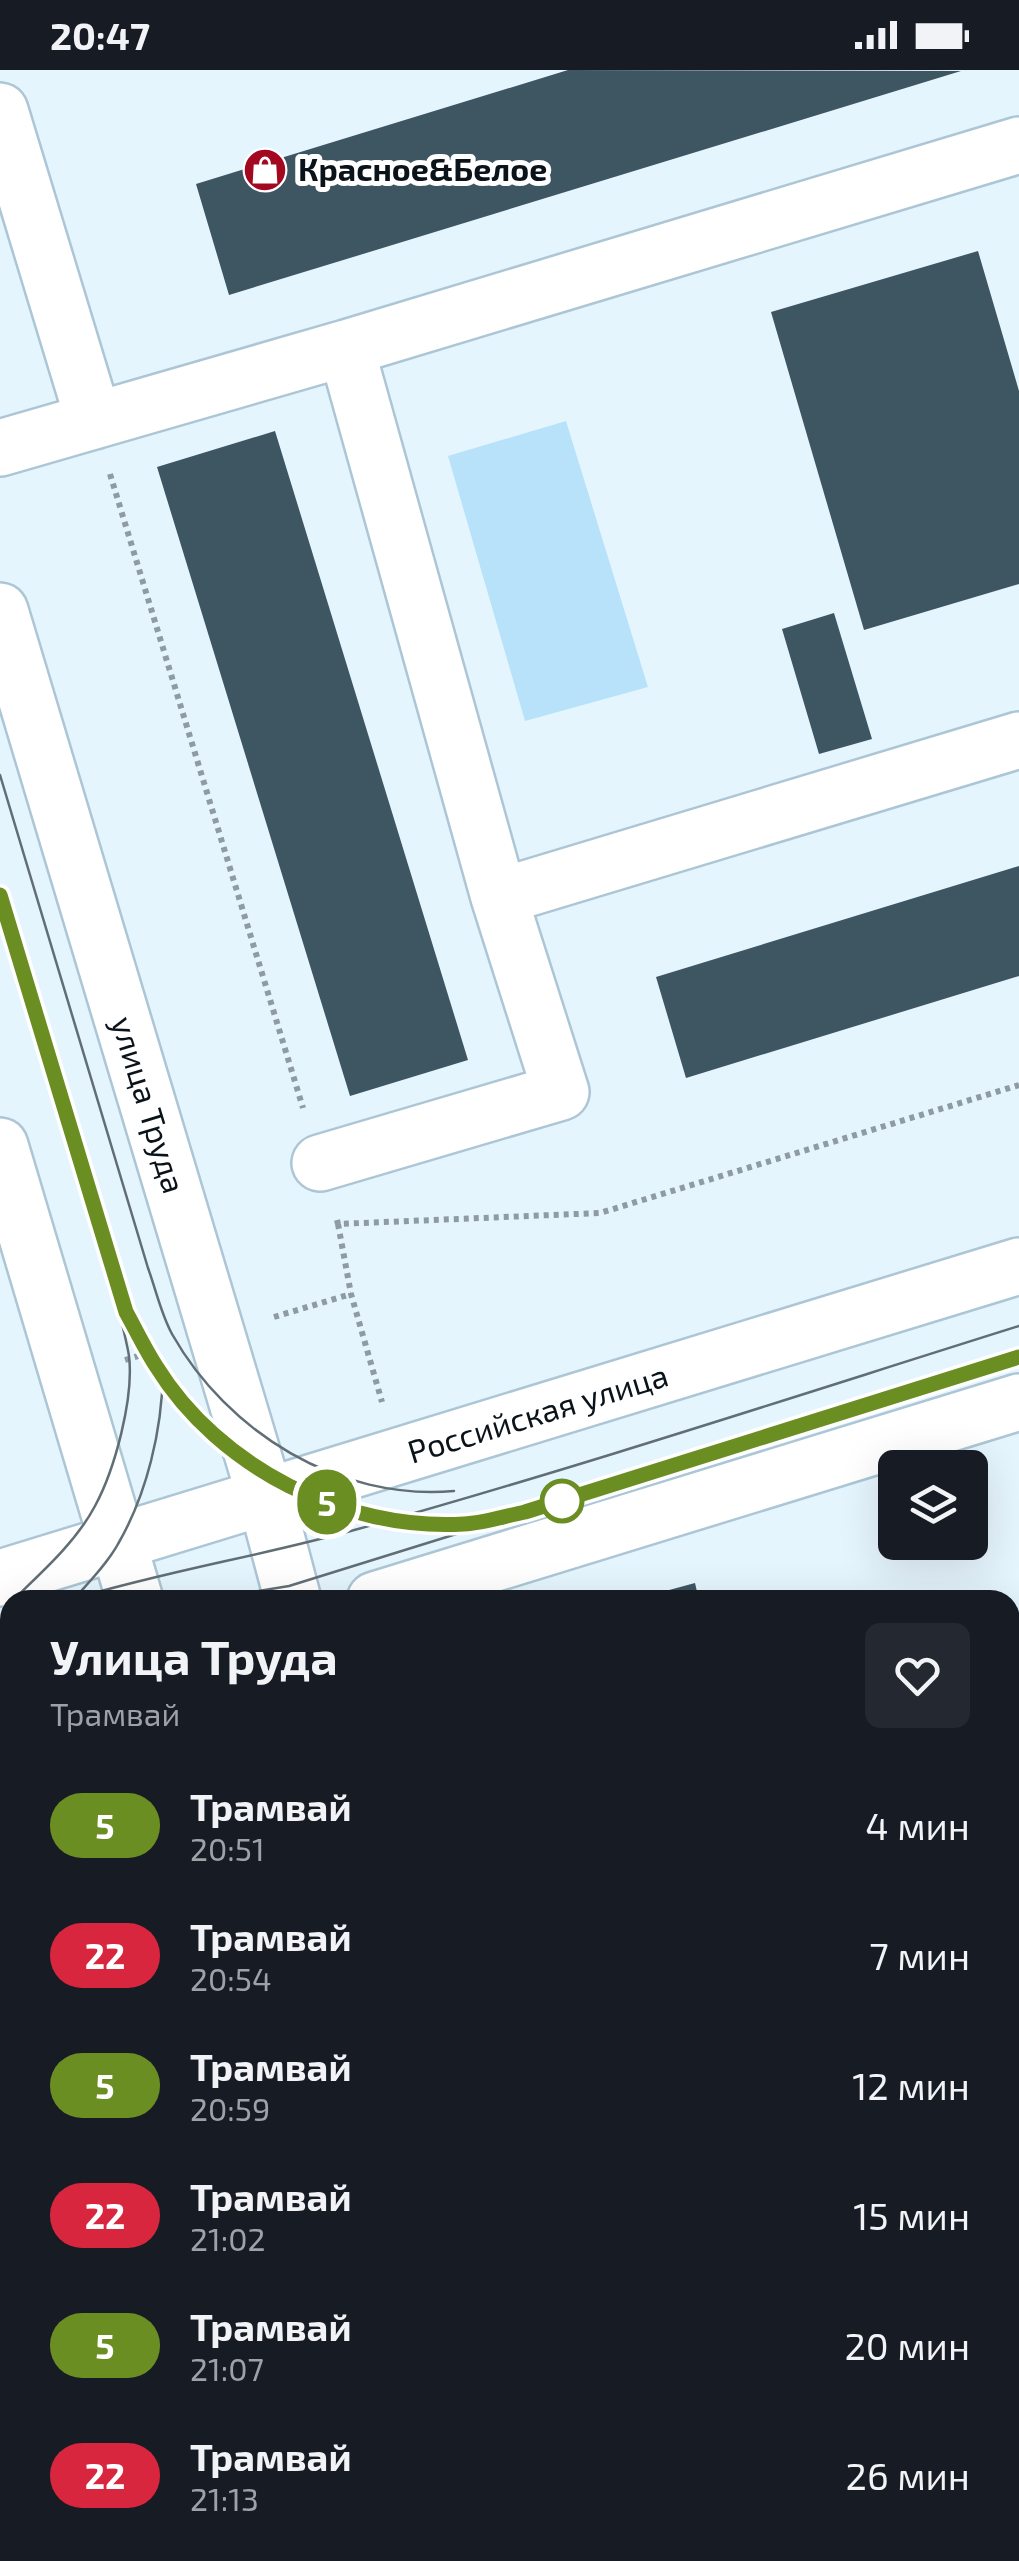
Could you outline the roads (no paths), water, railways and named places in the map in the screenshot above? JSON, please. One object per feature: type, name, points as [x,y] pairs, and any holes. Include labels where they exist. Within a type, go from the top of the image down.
[{"type":"main road","points":[[0,110],[94,421]]},
{"type":"main road","points":[[0,448],[1019,145]]},
{"type":"main road","points":[[320,1163],[561,1092],[498,897],[346,348]]},
{"type":"main road","name":"улица Труда","points":[[0,611],[290,1590]]},
{"type":"main road","points":[[498,897],[1019,740]]},
{"type":"main road","points":[[0,1146],[133,1590]]},
{"type":"main road","name":"Российская улица","points":[[0,1578],[1019,1266]]},
{"type":"main road","points":[[408,1590],[1019,1402]]},
{"type":"tram line","points":[[0,775],[148,1268],[172,1334],[195,1370],[224,1402],[291,1453],[329,1472],[369,1485],[411,1491],[454,1491]]},
{"type":"tram line","points":[[0,895],[126,1312],[157,1366],[194,1415],[251,1463],[283,1483],[353,1511],[427,1524],[472,1523],[525,1512]]},
{"type":"tram line","name":"5","points":[[0,895],[126,1312],[155,1366],[192,1414],[237,1455],[295,1489],[346,1510],[391,1520],[466,1524],[525,1512],[1019,1357]]},
{"type":"tram line","points":[[23,1590],[78,1532],[109,1473],[129,1392],[129,1356],[121,1317]]},
{"type":"tram line","points":[[106,1590],[322,1539],[441,1505],[1019,1326]]},
{"type":"tram line","points":[[513,1516],[1019,1357]]},
{"type":"tram line","points":[[82,1590],[114,1551],[145,1483],[160,1416],[163,1372]]},
{"type":"tram line","points":[[265,1590],[466,1531]]},
{"type":"place","name":"Красное&Белое","points":[[265,170]]}]
